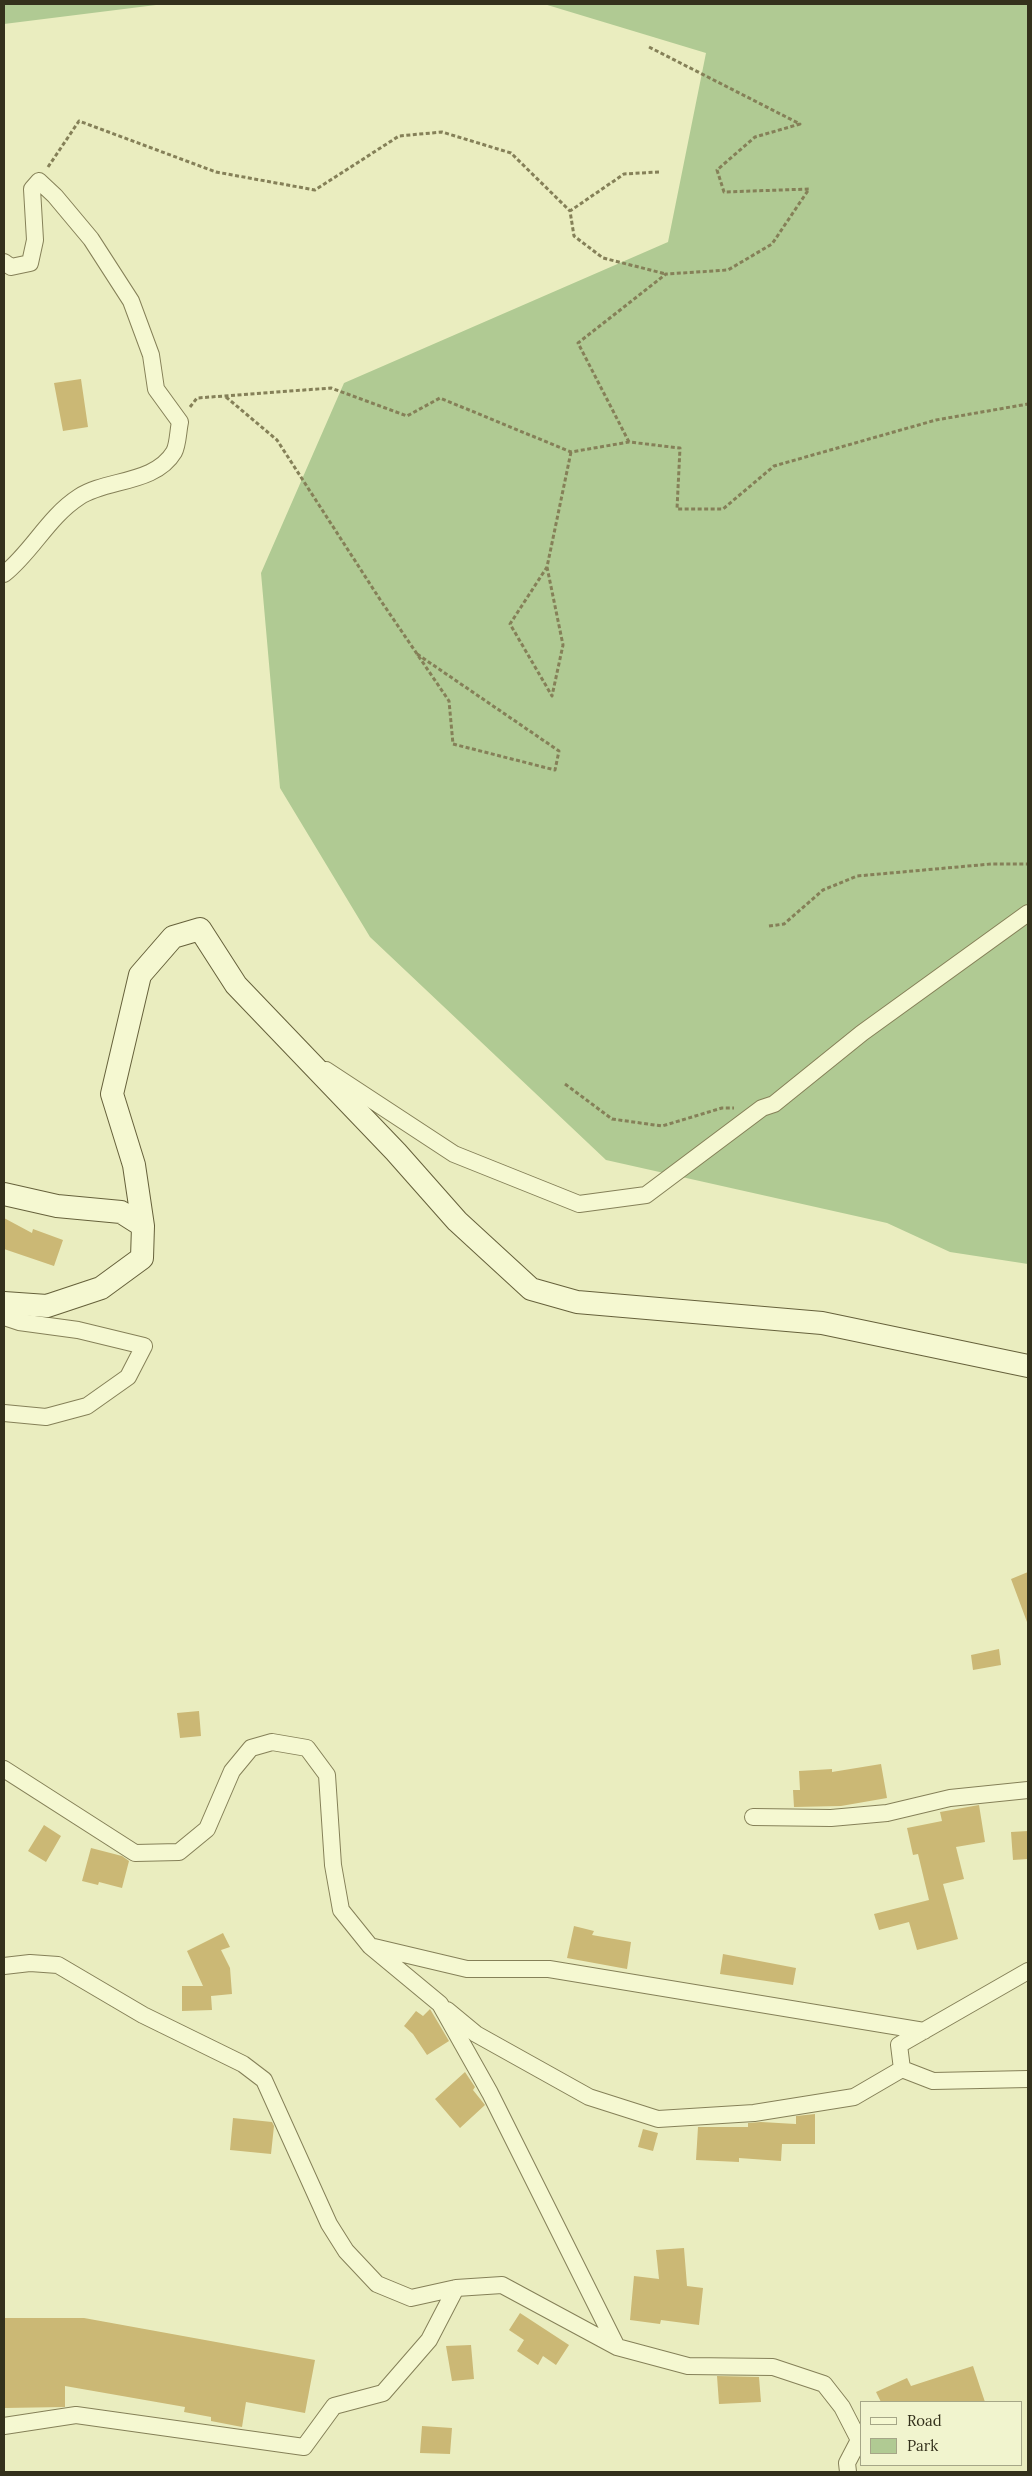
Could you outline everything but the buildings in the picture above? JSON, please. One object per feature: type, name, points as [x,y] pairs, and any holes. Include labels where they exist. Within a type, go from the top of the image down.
[{"type":"street","points":[[4,262],[11,267],[30,263],[36,240],[32,189],[39,181],[55,196],[91,239],[131,302],[151,355],[156,389],[180,422],[175,452],[157,470],[80,496],[52,520],[16,564],[4,574]]},
{"type":"street","points":[[301,1054],[454,1154],[579,1204],[646,1195],[762,1108],[774,1104],[862,1033],[1028,913]]},
{"type":"street","points":[[4,1303],[47,1306],[101,1288],[142,1258],[142,1226],[134,1165],[112,1094],[140,975],[173,937],[200,929],[236,985],[396,1152],[457,1222],[531,1289],[577,1302],[822,1323],[1028,1366]]},
{"type":"street","points":[[4,1194],[57,1206],[121,1212],[142,1226]]},
{"type":"street","points":[[4,1317],[19,1322],[78,1330],[144,1346],[128,1378],[87,1406],[46,1417],[4,1413]]},
{"type":"street","points":[[4,1768],[136,1853],[179,1852],[207,1829],[232,1771],[251,1748],[272,1742],[307,1748],[327,1775],[333,1866],[341,1910],[370,1946],[476,2034],[589,2097],[658,2119],[754,2113],[854,2097],[902,2069]]},
{"type":"street","points":[[752,1817],[831,1818],[887,1814],[950,1798],[1028,1790]]},
{"type":"street","points":[[370,1946],[467,1969],[549,1969],[924,2031]]},
{"type":"street","points":[[4,1966],[30,1963],[58,1965],[143,2015],[243,2064],[264,2080],[329,2224],[346,2251],[377,2284],[411,2298],[456,2288],[502,2285],[617,2347],[688,2366],[773,2367],[824,2384],[842,2407],[859,2440],[847,2463],[848,2472]]},
{"type":"street","points":[[902,2069],[899,2045],[1028,1971]]},
{"type":"street","points":[[440,2004],[490,2092],[617,2347]]},
{"type":"street","points":[[902,2069],[933,2081],[1028,2079]]},
{"type":"street","points":[[4,2426],[76,2416],[304,2447],[334,2406],[383,2394],[429,2340],[456,2288]]},
{"type":"path","points":[[39,181],[80,121],[216,172],[315,190],[399,136],[442,132],[511,153],[570,212],[574,236],[603,258],[666,274],[728,270],[772,244],[809,189],[724,192],[717,170],[755,137],[800,124],[649,47]]},
{"type":"path","points":[[570,212],[624,174],[658,172]]},
{"type":"path","points":[[629,442],[578,343],[666,274]]},
{"type":"path","points":[[180,422],[197,398],[331,388],[408,416],[440,398],[571,452],[629,442],[680,448],[677,508],[722,509],[774,466],[936,420],[1028,404]]},
{"type":"path","points":[[226,396],[277,440],[417,654],[449,701],[452,744],[555,770],[558,751],[417,654]]},
{"type":"path","points":[[547,567],[563,645],[552,696],[510,624],[547,567],[571,452]]},
{"type":"path","points":[[769,926],[784,924],[823,890],[857,876],[991,864],[1028,864]]},
{"type":"path","points":[[565,1084],[612,1118],[662,1126],[722,1108],[762,1108]]},
{"type":"green space","points":[[4,4],[164,4],[4,24]]},
{"type":"green space","points":[[544,4],[1028,4],[1028,1264],[950,1252],[887,1223],[606,1160],[370,937],[280,788],[261,573],[344,383],[668,242],[706,53]]}]
